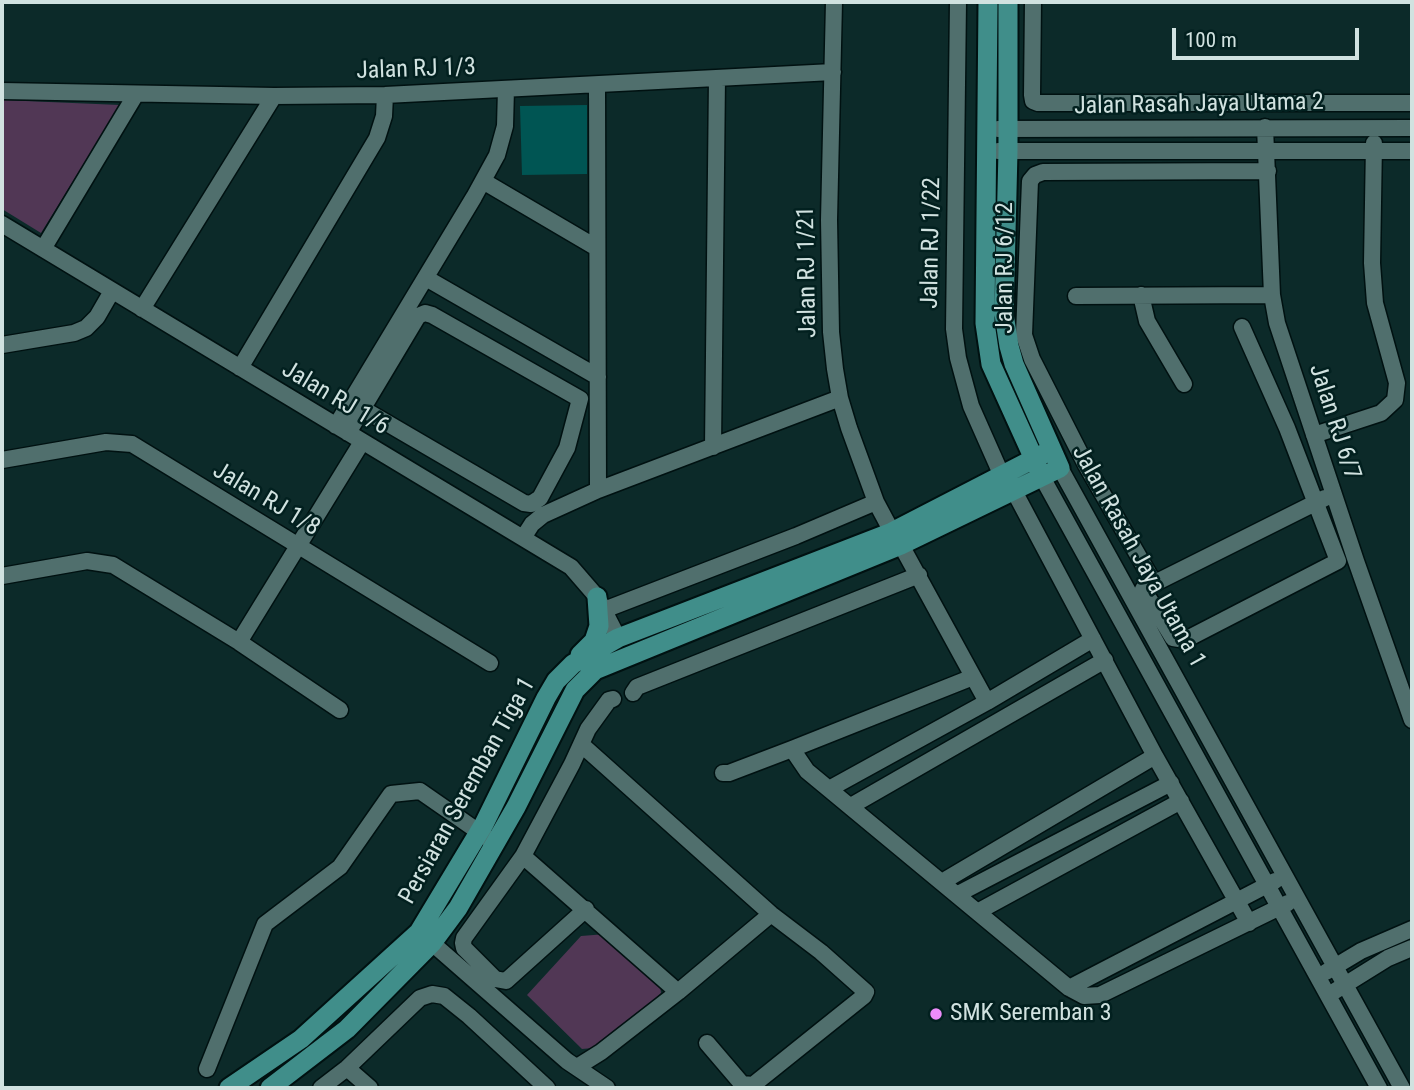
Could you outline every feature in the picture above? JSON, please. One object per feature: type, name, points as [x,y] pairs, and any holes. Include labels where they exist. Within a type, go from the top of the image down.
[{"type":"main road","name":"Jalan Rasah Jaya Utama 1","points":[[988,2],[986,129],[998,151]]},
{"type":"main road","name":"Jalan Rasah Jaya Utama 1","points":[[1008,2],[1008,130],[998,151],[985,323],[991,364],[1042,454],[1060,468]]},
{"type":"main road","name":"Persiaran Seremban Tiga 1","points":[[229,1088],[301,1039],[458,908],[546,698],[556,681],[573,664],[621,648],[896,538],[1008,483],[1042,454]]},
{"type":"main road","name":"Jalan Rasah Jaya Utama 1","points":[[1042,454],[1042,477]]},
{"type":"main road","name":"Persiaran Seremban Tiga 1","points":[[1008,483],[1042,477],[1060,468]]},
{"type":"main road","points":[[573,664],[594,641],[599,626],[600,603]]},
{"type":"main road","name":"Persiaran Seremban Tiga 1","points":[[487,838],[516,807],[575,690],[621,648]]},
{"type":"main road","name":"Persiaran Seremban Tiga 1","points":[[270,1088],[347,1029],[426,937]]},
{"type":"street","name":"Jalan RJ 1/21","points":[[834,2],[829,220],[831,332],[840,398],[876,502],[987,702]]},
{"type":"street","name":"Jalan RJ 1/22","points":[[958,2],[954,329],[958,358],[971,406],[1008,483],[1155,756],[1249,923]]},
{"type":"street","points":[[1033,2],[1032,95],[1035,102],[1412,103]]},
{"type":"street","name":"Jalan RJ 1/3","points":[[2,91],[274,96],[385,94],[832,72]]},
{"type":"street","points":[[713,447],[717,78]]},
{"type":"street","points":[[597,85],[598,491]]},
{"type":"street","points":[[239,642],[298,546],[349,434],[426,278],[497,155],[505,126],[506,89]]},
{"type":"street","points":[[43,249],[136,94]]},
{"type":"street","points":[[240,368],[377,138],[384,116],[385,94]]},
{"type":"street","points":[[142,309],[274,96]]},
{"type":"street","name":"Jalan RJ 6/7","points":[[1265,127],[1272,295],[1277,324],[1412,720]]},
{"type":"street","points":[[1314,435],[1381,413],[1395,400],[1397,383],[1375,303],[1372,263],[1375,127]]},
{"type":"street","name":"Jalan Rasah Jaya Utama 2","points":[[986,129],[1412,128]]},
{"type":"street","name":"Jalan Rasah Jaya Utama 2","points":[[998,151],[1412,151]]},
{"type":"street","name":"Jalan RJ 6/12","points":[[1142,589],[1086,465],[1032,359],[1024,335],[1030,181],[1043,172],[1268,171]]},
{"type":"street","points":[[483,181],[597,248]]},
{"type":"street","name":"Jalan RJ 1/6","points":[[2,224],[571,568],[600,603],[621,648]]},
{"type":"street","points":[[426,278],[597,377]]},
{"type":"street","points":[[2,345],[74,333],[86,328],[97,317],[112,291]]},
{"type":"street","points":[[1141,295],[1147,321],[1184,383]]},
{"type":"street","points":[[1076,296],[1272,295]]},
{"type":"street","points":[[349,434],[418,316],[425,313],[432,314],[580,399],[597,404]]},
{"type":"street","points":[[1242,327],[1316,500],[1338,561],[1185,640],[1173,638],[1142,589],[1316,500],[1334,495]]},
{"type":"street","points":[[533,512],[598,491],[840,398]]},
{"type":"street","points":[[523,538],[533,512],[567,448],[580,399]]},
{"type":"street","points":[[363,409],[524,503],[533,512]]},
{"type":"street","name":"Jalan RJ 1/8","points":[[2,460],[106,442],[132,444],[490,663]]},
{"type":"street","name":"Jalan Rasah Jaya Utama 1","points":[[1060,468],[1142,589],[1284,876],[1402,1088]]},
{"type":"street","name":"Jalan Rasah Jaya Utama 1","points":[[1042,477],[1379,1088]]},
{"type":"street","points":[[600,603],[796,536],[876,502]]},
{"type":"street","points":[[2,576],[86,561],[113,565],[239,642],[340,710]]},
{"type":"street","points":[[633,693],[637,687],[919,576]]},
{"type":"street","points":[[829,789],[987,702],[1093,639]]},
{"type":"street","points":[[851,806],[1105,660]]},
{"type":"street","points":[[723,773],[792,749],[973,677]]},
{"type":"street","points":[[586,909],[510,979],[502,982],[495,979],[464,948],[464,938],[523,856],[588,729],[613,699]]},
{"type":"street","points":[[582,745],[771,914],[821,952],[866,992],[752,1085],[742,1084],[707,1043]]},
{"type":"street","points":[[792,749],[807,771],[1069,988],[1084,996],[1100,995],[1296,899]]},
{"type":"street","points":[[942,882],[1155,756]]},
{"type":"street","points":[[958,894],[1171,783]]},
{"type":"street","points":[[207,1069],[265,924],[340,867],[391,794],[420,791],[487,838]]},
{"type":"street","points":[[979,911],[1181,801]]},
{"type":"street","points":[[523,856],[678,992]]},
{"type":"street","points":[[1069,988],[1284,876]]},
{"type":"street","points":[[577,1067],[601,1052],[678,992],[771,914]]},
{"type":"street","points":[[1318,977],[1361,951],[1412,929]]},
{"type":"street","points":[[426,937],[577,1067],[607,1088]]},
{"type":"street","points":[[1329,995],[1388,958],[1412,948]]},
{"type":"street","points":[[321,1088],[347,1068],[420,998],[438,995],[444,996],[469,1016],[547,1088]]},
{"type":"street","points":[[347,1068],[370,1088]]},
{"type":"shaded area","points":[[2,100],[120,105],[41,233],[2,209]]},
{"type":"shaded area","points":[[606,934],[659,978],[661,993],[604,1047],[582,1049],[527,995],[581,936]]},
{"type":"building","points":[[587,105],[587,174],[522,175],[520,106]]},
{"type":"place","name":"SMK Seremban 3","points":[[936,1014]]}]
